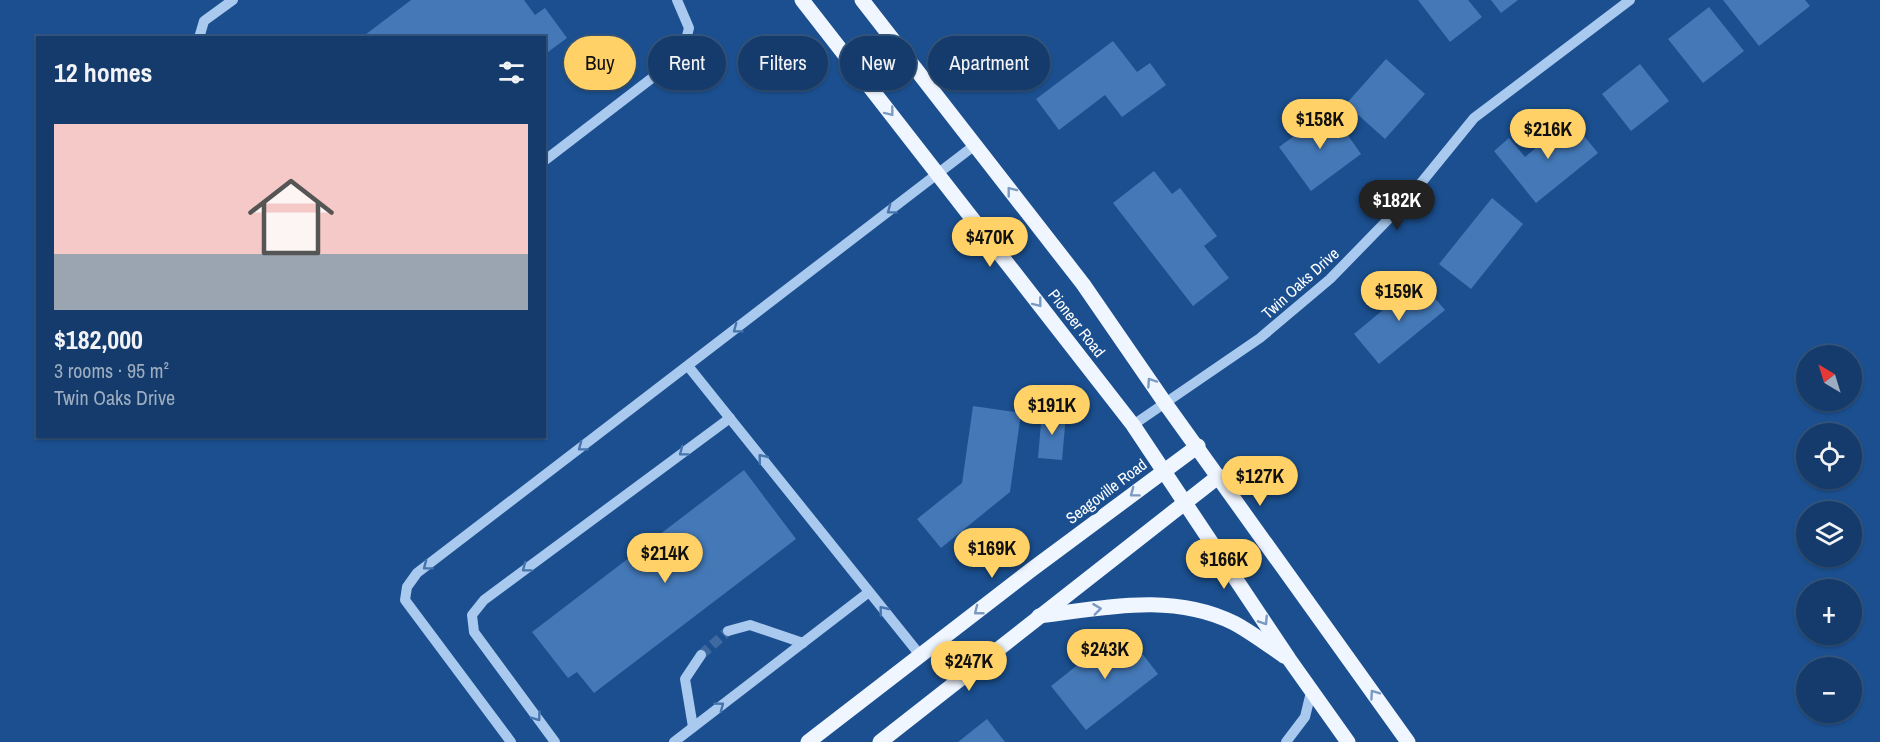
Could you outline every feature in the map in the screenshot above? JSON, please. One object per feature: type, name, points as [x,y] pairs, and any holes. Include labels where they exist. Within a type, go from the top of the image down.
[{"type":"main road","name":"Pioneer Road","points":[[802,0],[1133,425],[1186,502]]},
{"type":"main road","name":"Pioneer Road","points":[[862,0],[1083,284],[1165,403],[1198,446]]},
{"type":"main road","name":"Seagoville Road","points":[[808,742],[1198,446]]},
{"type":"main road","points":[[1198,446],[1408,742]]},
{"type":"main road","points":[[880,742],[1219,476]]},
{"type":"main road","points":[[1186,502],[1289,659],[1312,688],[1348,742]]},
{"type":"main road","points":[[1039,616],[1135,604],[1173,605],[1208,613],[1234,623],[1289,659]]},
{"type":"street","points":[[200,36],[204,21],[233,0]]},
{"type":"street","points":[[546,159],[682,55],[689,28],[678,0]]},
{"type":"street","name":"Twin Oaks Drive","points":[[1133,425],[1260,338],[1330,279],[1408,199],[1474,118],[1630,0]]},
{"type":"street","points":[[511,742],[405,600],[407,587],[417,573],[975,145]]},
{"type":"street","points":[[688,366],[920,655]]},
{"type":"street","points":[[555,742],[474,632],[472,615],[484,600],[730,417]]},
{"type":"street","points":[[674,742],[869,592]]},
{"type":"street","points":[[728,631],[750,624],[803,643]]},
{"type":"street","points":[[693,727],[685,679],[700,655]]},
{"type":"street","points":[[1286,742],[1305,717],[1312,688]]},
{"type":"building","points":[[411,0],[524,0],[535,15],[545,8],[566,36],[564,40],[546,54],[546,36],[364,36]]},
{"type":"building","points":[[1418,0],[1468,0],[1482,17],[1450,42]]},
{"type":"building","points":[[1491,0],[1518,0],[1501,13]]},
{"type":"building","points":[[1723,0],[1805,0],[1810,6],[1759,46]]},
{"type":"building","points":[[1709,7],[1744,51],[1703,83],[1668,39]]},
{"type":"building","points":[[1113,41],[1137,72],[1150,63],[1166,85],[1122,117],[1105,95],[1059,130],[1036,99]]},
{"type":"building","points":[[1386,59],[1425,94],[1385,139],[1346,104]]},
{"type":"building","points":[[1640,64],[1669,101],[1631,131],[1602,94]]},
{"type":"building","points":[[1330,110],[1361,154],[1311,191],[1279,147]]},
{"type":"building","points":[[1570,119],[1598,153],[1536,203],[1494,151],[1509,138],[1525,157]]},
{"type":"building","points":[[1154,171],[1172,194],[1180,188],[1217,236],[1204,246],[1229,278],[1193,306],[1113,203]]},
{"type":"building","points":[[1492,198],[1523,224],[1471,289],[1439,264]]},
{"type":"building","points":[[1419,280],[1445,310],[1379,364],[1354,334]]},
{"type":"building","points":[[973,406],[1021,413],[1010,492],[941,548],[917,519],[962,483]]},
{"type":"building","points":[[1042,412],[1066,415],[1062,460],[1038,458]]},
{"type":"building","points":[[744,470],[796,539],[594,693],[577,672],[568,678],[532,632]]},
{"type":"building","points":[[1123,629],[1158,674],[1086,730],[1051,686]]},
{"type":"building","points":[[987,719],[1005,742],[958,742]]},
{"type":"tunnel","points":[[701,655],[728,631]]}]
